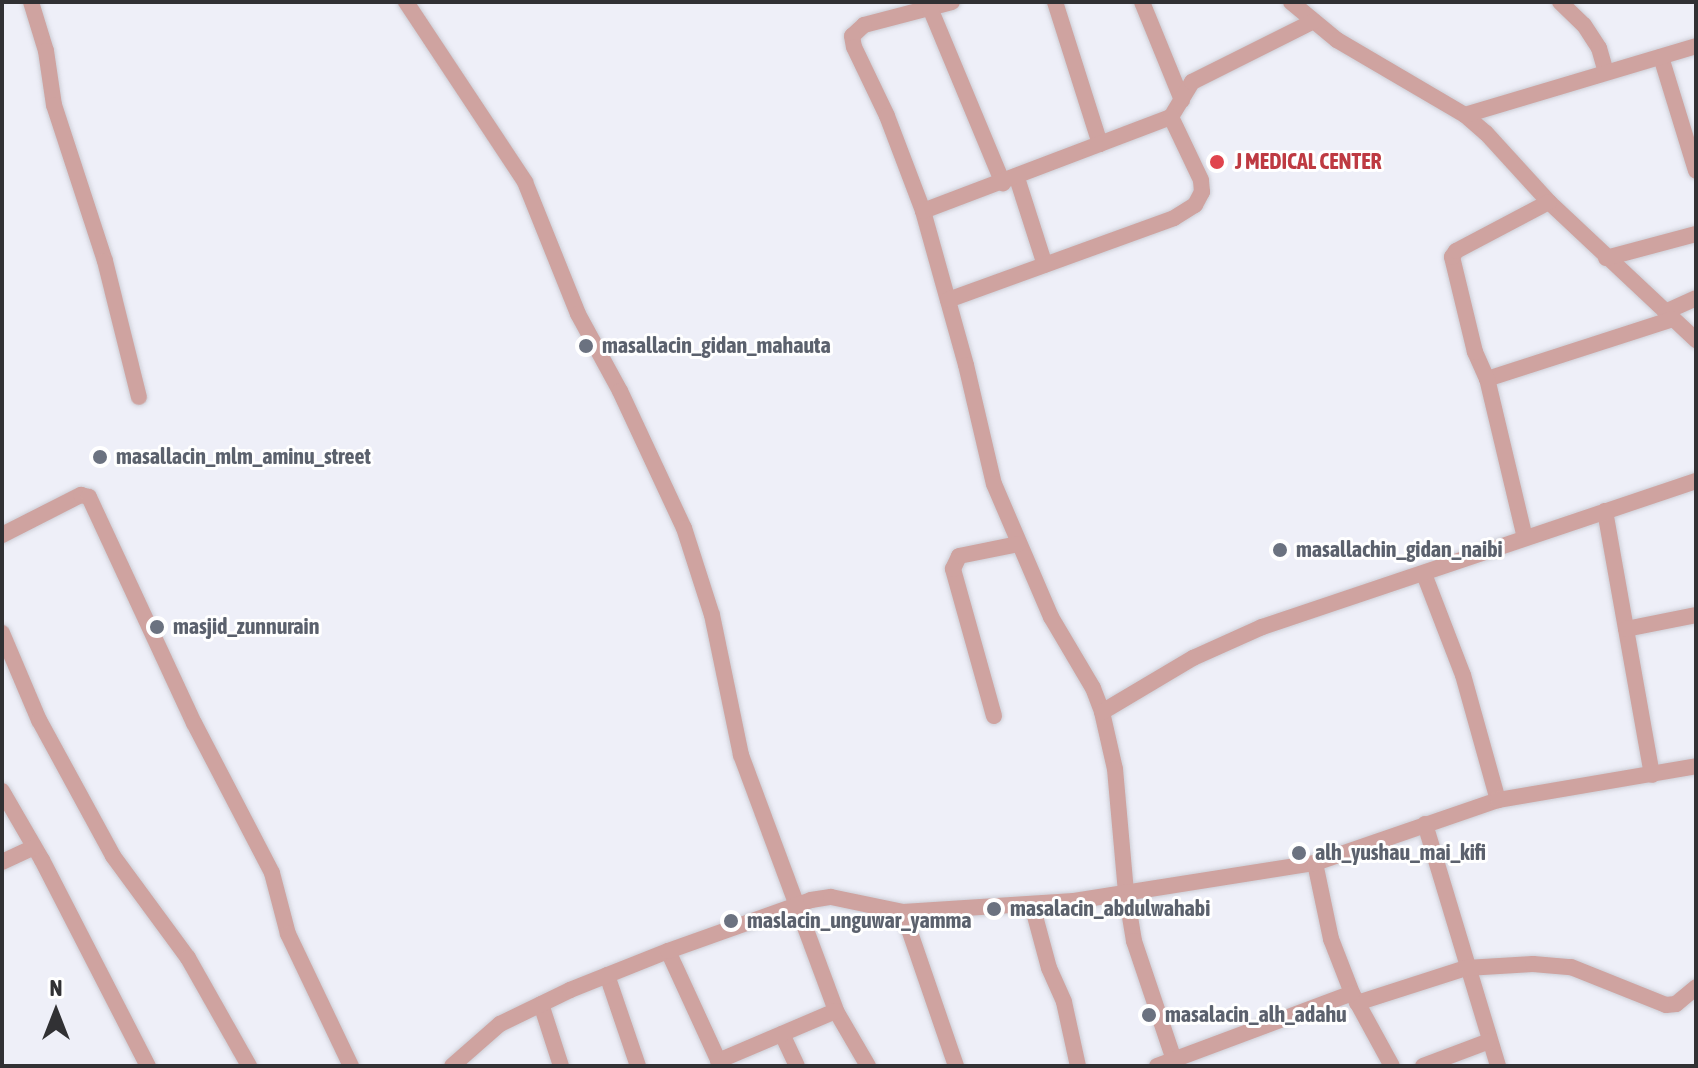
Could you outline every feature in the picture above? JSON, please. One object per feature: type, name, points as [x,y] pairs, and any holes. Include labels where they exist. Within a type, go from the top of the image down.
[{"type":"street","points":[[31,2],[46,51],[54,105],[105,261],[139,397]]},
{"type":"street","points":[[406,2],[525,182],[578,314],[620,391],[684,528],[712,615],[741,755],[836,1011],[868,1066]]},
{"type":"street","points":[[952,2],[864,25],[852,36],[858,60],[887,116],[923,211],[994,484],[1051,617],[1093,688],[1102,712],[1115,769],[1126,893],[1143,972],[1175,1063]]},
{"type":"street","points":[[1055,2],[1100,144]]},
{"type":"street","points":[[1142,2],[1182,100]]},
{"type":"street","points":[[1291,2],[1337,40],[1465,115],[1606,258],[1696,340]]},
{"type":"street","points":[[1560,2],[1584,25],[1599,48],[1606,72]]},
{"type":"street","points":[[930,8],[1010,180],[1045,265]]},
{"type":"street","points":[[923,211],[1171,117],[1192,82],[1314,21]]},
{"type":"street","points":[[1465,115],[1696,46]]},
{"type":"street","points":[[1661,57],[1696,171]]},
{"type":"street","points":[[948,300],[1174,218],[1195,205],[1202,192],[1201,180],[1171,117]]},
{"type":"street","points":[[1525,538],[1487,379],[1475,352],[1452,257],[1456,251],[1549,202]]},
{"type":"street","points":[[1606,258],[1696,234]]},
{"type":"street","points":[[1487,379],[1669,315],[1696,298]]},
{"type":"street","points":[[1102,712],[1193,658],[1262,627],[1696,481]]},
{"type":"street","points":[[2,535],[81,495],[89,497],[194,723],[272,873],[288,934],[351,1066]]},
{"type":"street","points":[[1605,511],[1652,775]]},
{"type":"street","points":[[994,716],[953,569],[959,556],[1018,544]]},
{"type":"street","points":[[1424,574],[1463,675],[1498,800]]},
{"type":"street","points":[[1626,629],[1696,615]]},
{"type":"street","points":[[2,633],[39,720],[113,856],[188,958],[249,1066]]},
{"type":"street","points":[[452,1066],[500,1024],[541,1004],[607,975],[794,904],[831,897],[903,912],[1032,905],[1126,893],[1315,863],[1498,800],[1696,766]]},
{"type":"street","points":[[2,791],[148,1066]]},
{"type":"street","points":[[1425,824],[1498,1066]]},
{"type":"street","points":[[2,862],[34,847]]},
{"type":"street","points":[[1315,863],[1331,939],[1355,998],[1392,1066]]},
{"type":"street","points":[[1032,905],[1049,968],[1064,1002],[1078,1066]]},
{"type":"street","points":[[903,912],[956,1066]]},
{"type":"street","points":[[668,951],[719,1063],[836,1011]]},
{"type":"street","points":[[1157,1066],[1175,1063],[1355,998],[1466,968],[1533,964],[1571,967],[1666,1005],[1676,1004],[1696,987]]},
{"type":"street","points":[[607,975],[638,1066]]},
{"type":"street","points":[[541,1004],[561,1066]]},
{"type":"street","points":[[782,1034],[797,1066]]},
{"type":"street","points":[[1423,1066],[1489,1041]]},
{"type":"place","name":"J MEDICAL CENTER","points":[[1217,162]]},
{"type":"place","name":"masallacin_gidan_mahauta","points":[[586,346]]},
{"type":"place","name":"masallacin_mlm_aminu_street","points":[[100,457]]},
{"type":"place","name":"masallachin_gidan_naibi","points":[[1280,550]]},
{"type":"place","name":"masjid_zunnurain","points":[[157,627]]},
{"type":"place","name":"alh_yushau_mai_kifi","points":[[1299,853]]},
{"type":"place","name":"masalacin_abdulwahabi","points":[[994,909]]},
{"type":"place","name":"maslacin_unguwar_yamma","points":[[731,921]]},
{"type":"place","name":"masalacin_alh_adahu","points":[[1149,1015]]}]
